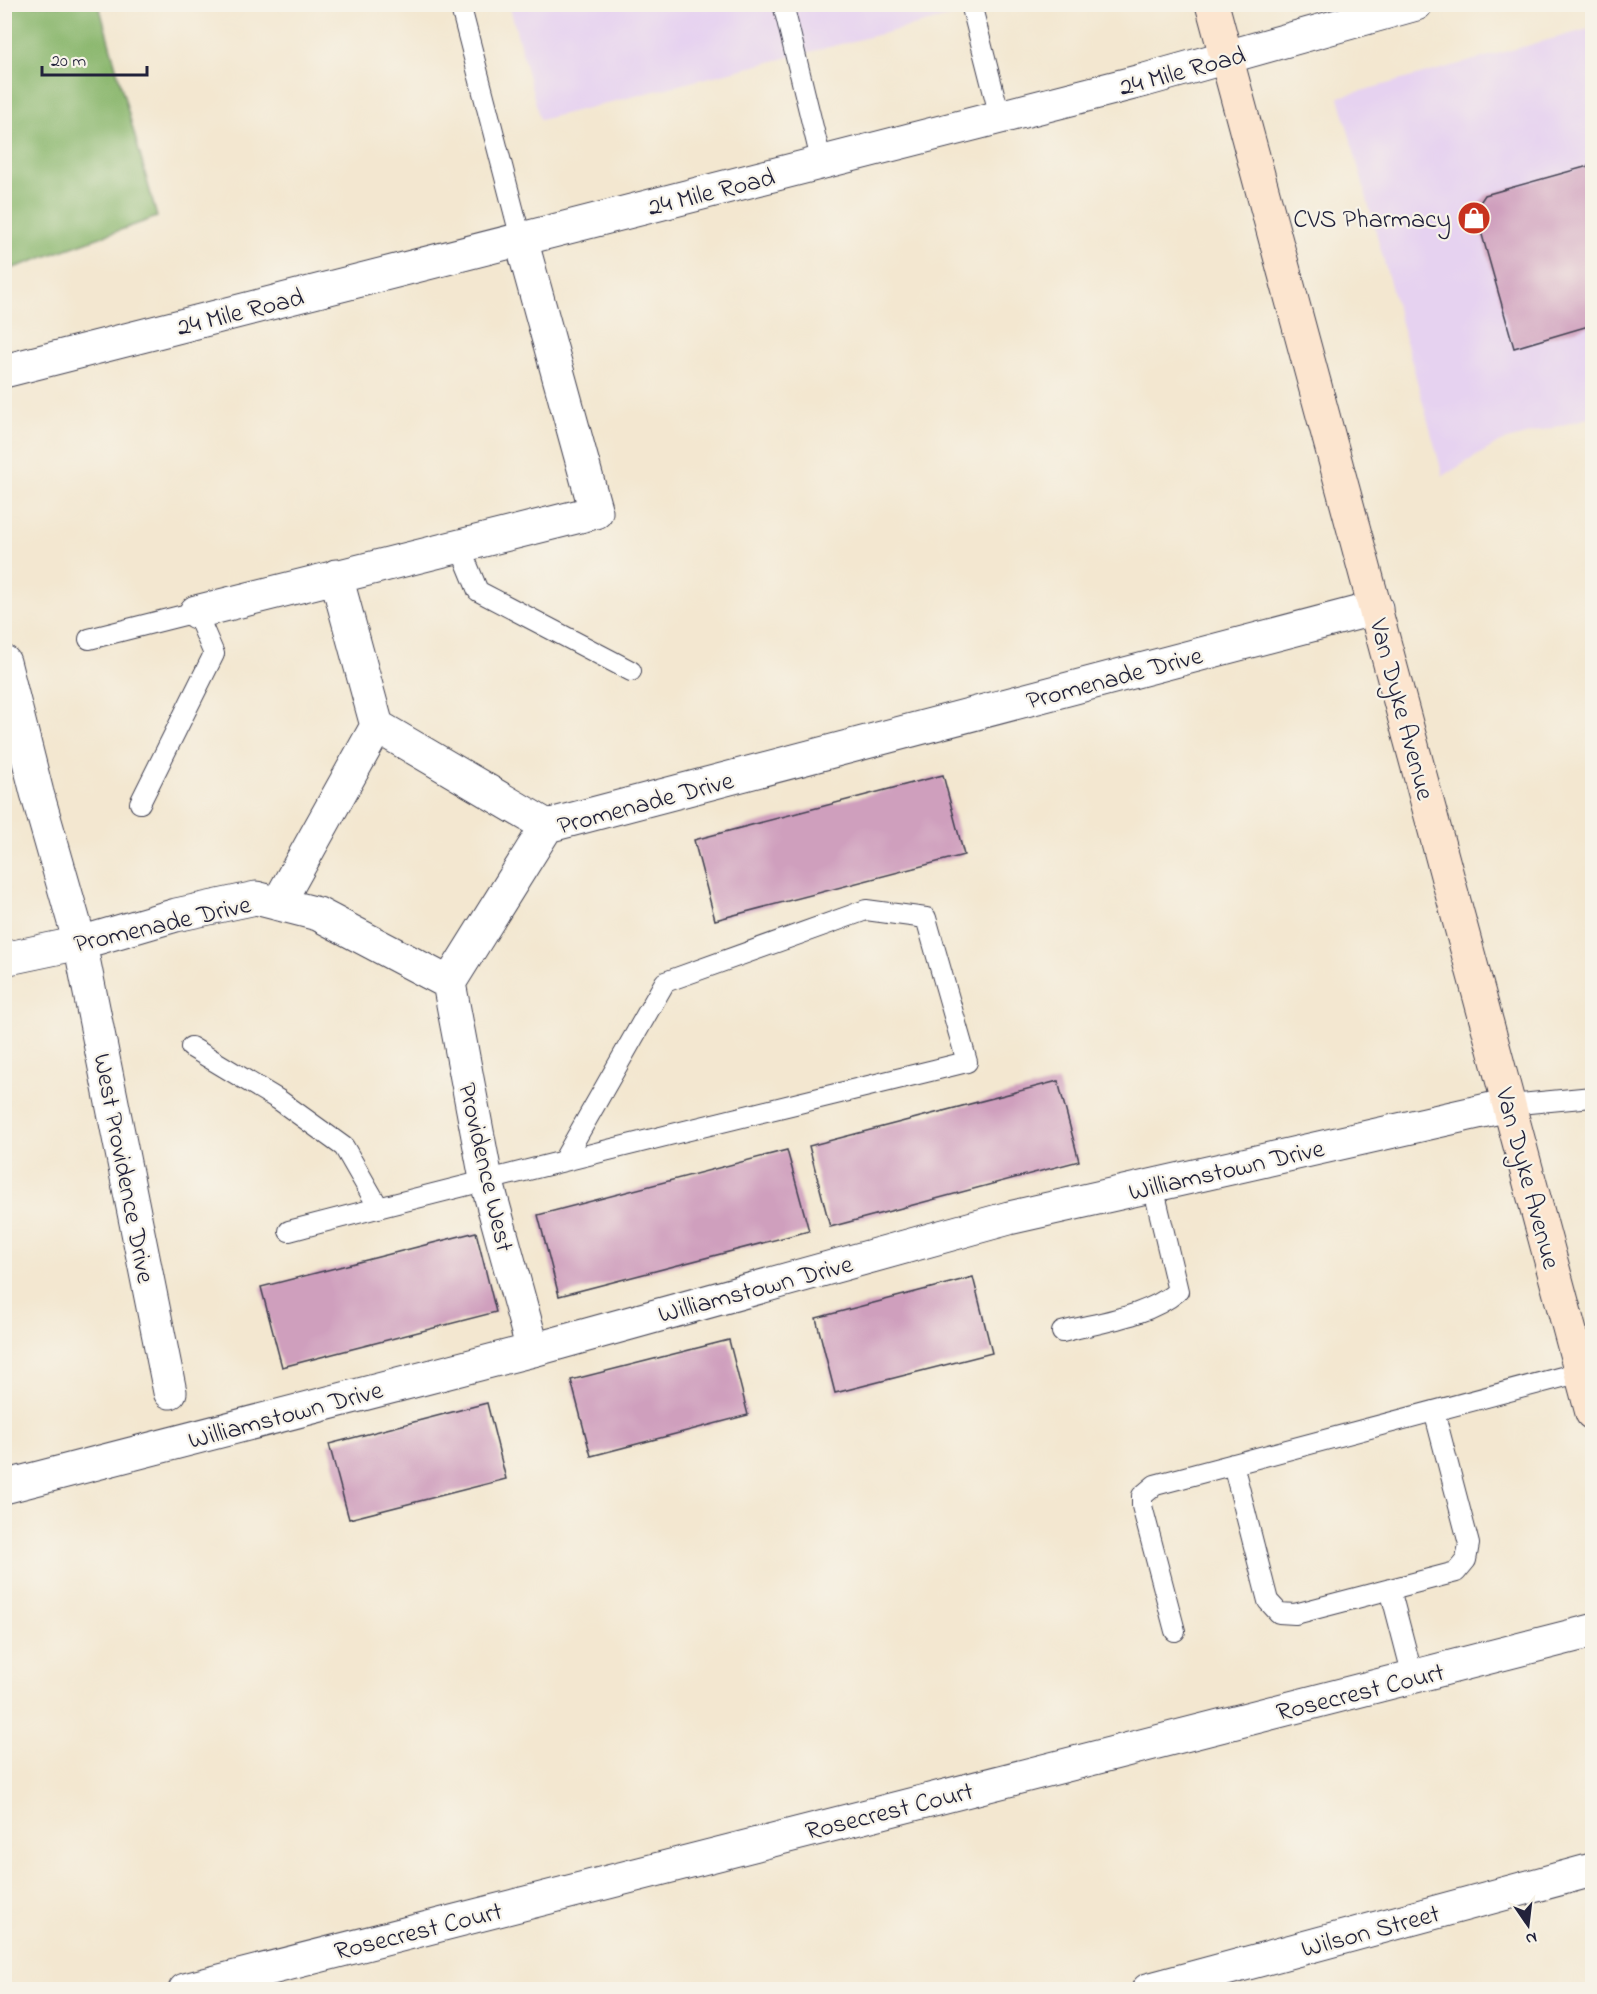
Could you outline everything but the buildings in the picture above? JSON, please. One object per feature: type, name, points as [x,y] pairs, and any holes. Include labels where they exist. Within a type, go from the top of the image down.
[{"type":"main road","name":"Van Dyke Avenue","points":[[1212,4],[1593,1413]]},
{"type":"street","name":"24 Mile Road","points":[[4,371],[1227,59],[1416,4]]},
{"type":"street","points":[[196,612],[596,512],[520,239]]},
{"type":"street","points":[[278,904],[377,726],[336,576]]},
{"type":"street","name":"Promenade Drive","points":[[4,959],[80,943],[176,915],[256,898],[318,914],[449,983],[548,826],[1376,608]]},
{"type":"street","name":"West Providence Drive","points":[[4,662],[37,793],[80,943],[170,1392]]},
{"type":"street","points":[[377,726],[548,826]]},
{"type":"street","name":"Providence West","points":[[449,983],[486,1179],[533,1350]]},
{"type":"street","name":"Williamstown Drive","points":[[4,1487],[533,1350],[1009,1218],[1509,1105]]},
{"type":"street","name":"Rosecrest Court","points":[[185,1989],[1593,1631]]},
{"type":"street","name":"Wilson Street","points":[[1148,1989],[1593,1870]]},
{"type":"lane","points":[[459,4],[520,239]]},
{"type":"lane","points":[[783,4],[822,164]]},
{"type":"lane","points":[[971,4],[1000,117]]},
{"type":"lane","points":[[459,545],[478,591],[631,671]]},
{"type":"lane","points":[[89,639],[196,612],[214,654],[140,803]]},
{"type":"lane","points":[[289,1231],[486,1179],[563,1161],[967,1062],[926,918],[866,910],[665,982],[563,1161]]},
{"type":"lane","points":[[191,1047],[279,1100],[344,1147],[379,1208]]},
{"type":"lane","points":[[1509,1105],[1593,1097]]},
{"type":"lane","points":[[1062,1332],[1134,1314],[1165,1302],[1178,1291],[1153,1186]]},
{"type":"lane","points":[[1175,1631],[1142,1506],[1142,1496],[1155,1485],[1581,1372]]},
{"type":"lane","points":[[1233,1464],[1268,1601],[1279,1613],[1295,1614],[1456,1572],[1466,1560],[1469,1544],[1434,1411]]},
{"type":"lane","points":[[1390,1589],[1413,1677]]},
{"type":"shaded area","points":[[509,4],[996,5],[540,120]]},
{"type":"shaded area","points":[[1592,28],[1592,417],[1500,442],[1443,476],[1339,97]]},
{"type":"green space","points":[[4,5],[99,5],[157,217],[5,271]]},
{"type":"place","name":"CVS Pharmacy","points":[[1474,218]]}]
